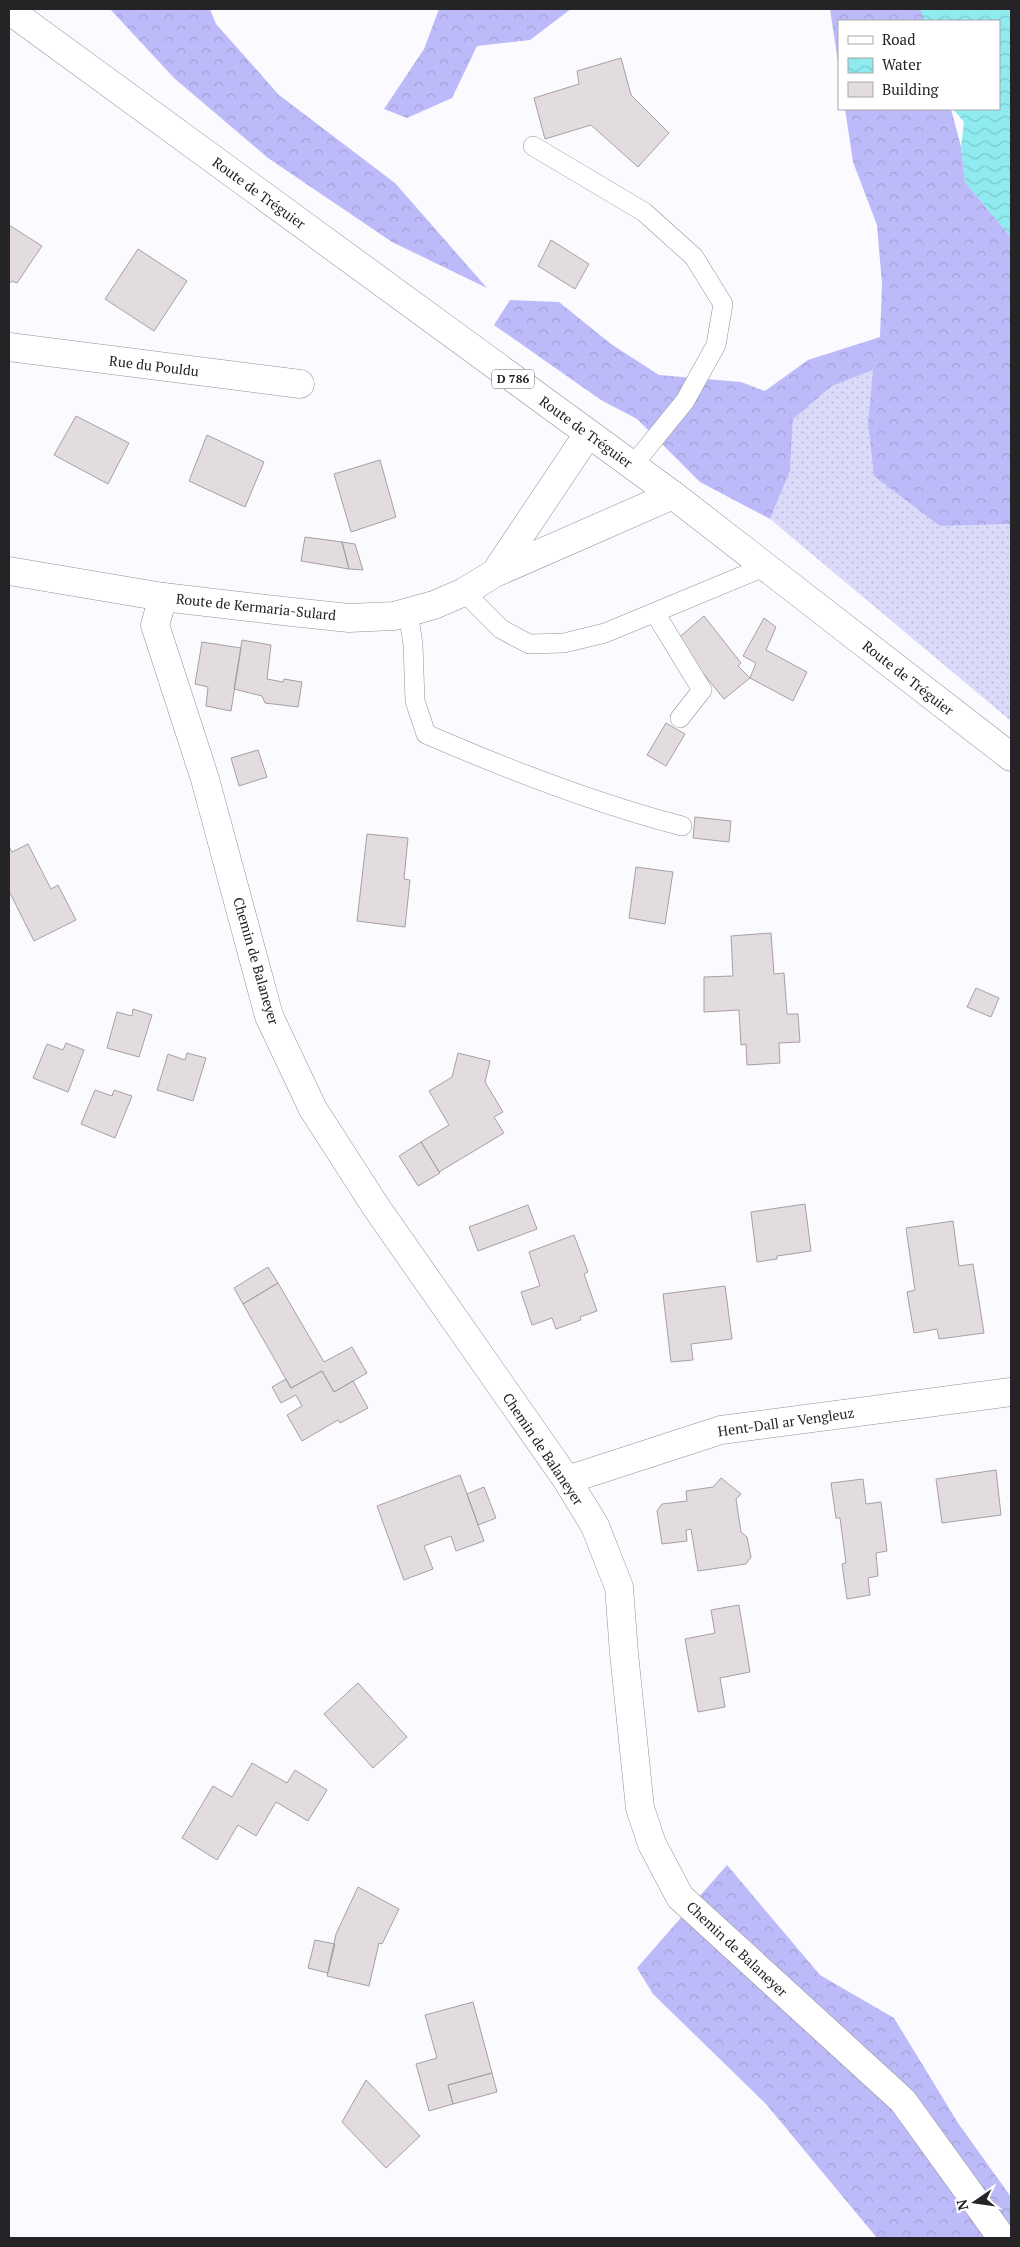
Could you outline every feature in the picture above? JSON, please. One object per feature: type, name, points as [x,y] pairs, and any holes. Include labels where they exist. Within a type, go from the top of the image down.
[{"type":"street","name":"Route de Tréguier","points":[[9,10],[633,465],[1011,757]]},
{"type":"street","name":"Rue du Pouldu","points":[[9,347],[300,384]]},
{"type":"street","points":[[495,573],[588,434]]},
{"type":"street","name":"Route de Kermaria-Sulard","points":[[9,572],[163,597],[349,618],[394,616],[434,605],[464,592],[495,573],[673,495]]},
{"type":"street","name":"Chemin de Balaneyer","points":[[163,597],[155,625],[205,779],[273,1024],[313,1108],[371,1199],[568,1480],[594,1526],[619,1587],[640,1808],[652,1844],[680,1897],[903,2101],[1002,2238]]},
{"type":"street","name":"Hent-Dall ar Vengleuz","points":[[568,1480],[721,1430],[1011,1392]]},
{"type":"lane","points":[[533,146],[644,212],[694,257],[723,304],[716,345],[694,385],[685,401],[633,465]]},
{"type":"lane","points":[[464,592],[501,629],[529,644],[564,643],[605,633],[764,567]]},
{"type":"lane","points":[[408,612],[413,644],[415,701],[426,734],[480,758],[620,810],[682,826]]},
{"type":"lane","points":[[655,613],[702,690],[680,718]]},
{"type":"shaded area","points":[[873,370],[868,422],[940,526],[1011,524],[1011,721],[770,519],[790,471],[793,419],[832,386]]},
{"type":"green space","points":[[110,9],[210,9],[216,24],[279,95],[395,183],[487,288],[392,242],[268,158],[174,78]]},
{"type":"green space","points":[[439,9],[571,9],[530,40],[477,46],[452,98],[407,118],[384,109],[424,49]]},
{"type":"green space","points":[[830,9],[921,9],[925,20],[838,20],[838,62]]},
{"type":"green space","points":[[845,110],[951,110],[961,147],[965,182],[1011,237],[1011,524],[940,526],[874,476],[868,422],[873,370],[832,386],[793,419],[790,471],[770,519],[700,482],[637,419],[601,400],[494,325],[510,300],[559,302],[611,344],[659,375],[741,382],[765,391],[808,360],[880,337],[882,284],[877,225],[853,162]]},
{"type":"green space","points":[[727,1865],[820,1975],[894,2018],[958,2123],[1011,2197],[1011,2238],[877,2238],[766,2104],[653,1994],[637,1968]]},
{"type":"water","points":[[921,9],[1011,9],[1011,237],[965,182],[961,147],[964,122],[954,110],[1000,110],[1000,20],[924,20]]},
{"type":"building","points":[[621,58],[631,95],[669,133],[638,167],[591,125],[545,139],[534,98],[579,84],[577,71]]},
{"type":"building","points":[[9,225],[42,246],[17,283],[12,281],[9,284]]},
{"type":"building","points":[[551,240],[589,264],[575,289],[538,266]]},
{"type":"building","points":[[138,249],[187,281],[154,331],[105,299]]},
{"type":"building","points":[[76,416],[129,443],[108,484],[54,455]]},
{"type":"building","points":[[207,435],[264,462],[245,507],[189,481]]},
{"type":"building","points":[[380,460],[396,517],[351,532],[334,474]]},
{"type":"building","points":[[305,537],[342,542],[349,569],[301,561]]},
{"type":"building","points":[[342,542],[355,544],[363,570],[349,569]]},
{"type":"building","points":[[704,616],[741,663],[738,666],[750,678],[724,699],[676,640]]},
{"type":"building","points":[[764,618],[776,627],[766,650],[807,672],[793,701],[750,678],[756,663],[743,656]]},
{"type":"building","points":[[242,640],[271,645],[267,679],[283,682],[284,679],[302,682],[298,707],[265,703],[262,696],[234,689]]},
{"type":"building","points":[[202,642],[241,648],[231,711],[206,706],[208,687],[195,684]]},
{"type":"building","points":[[666,723],[685,734],[666,766],[647,755]]},
{"type":"building","points":[[258,750],[267,777],[239,786],[231,758]]},
{"type":"building","points":[[695,817],[731,821],[729,842],[693,838]]},
{"type":"building","points":[[367,834],[408,838],[404,879],[410,880],[405,927],[357,921]]},
{"type":"building","points":[[28,844],[51,889],[58,885],[76,920],[34,941],[9,891],[9,846],[12,852]]},
{"type":"building","points":[[636,867],[673,872],[665,924],[629,918]]},
{"type":"building","points":[[771,933],[774,974],[784,973],[787,1014],[798,1014],[800,1042],[779,1043],[780,1063],[747,1065],[746,1044],[741,1045],[739,1010],[704,1012],[704,977],[733,976],[731,936]]},
{"type":"building","points":[[976,988],[999,998],[991,1017],[967,1007]]},
{"type":"building","points":[[133,1009],[152,1015],[139,1057],[107,1048],[117,1012],[132,1016]]},
{"type":"building","points":[[66,1043],[84,1050],[68,1092],[33,1078],[47,1044],[63,1050]]},
{"type":"building","points":[[187,1053],[206,1058],[193,1101],[157,1090],[168,1054],[185,1060]]},
{"type":"building","points":[[458,1053],[490,1061],[485,1082],[503,1112],[494,1117],[504,1133],[439,1172],[421,1142],[449,1125],[429,1091],[452,1077]]},
{"type":"building","points":[[95,1090],[112,1096],[114,1090],[132,1096],[115,1138],[81,1124]]},
{"type":"building","points":[[421,1142],[440,1173],[418,1186],[399,1156]]},
{"type":"building","points":[[805,1204],[811,1251],[777,1256],[777,1259],[757,1262],[751,1212]]},
{"type":"building","points":[[528,1205],[537,1229],[478,1251],[469,1227]]},
{"type":"building","points":[[953,1221],[959,1266],[973,1264],[984,1333],[939,1339],[937,1329],[914,1333],[907,1292],[915,1290],[906,1228]]},
{"type":"building","points":[[574,1235],[588,1272],[584,1274],[597,1311],[580,1317],[581,1320],[556,1329],[552,1318],[532,1325],[521,1292],[540,1286],[529,1252]]},
{"type":"building","points":[[268,1267],[278,1283],[243,1304],[234,1288]]},
{"type":"building","points":[[278,1283],[324,1362],[352,1347],[367,1373],[334,1392],[322,1371],[291,1388],[243,1304]]},
{"type":"building","points":[[725,1286],[732,1339],[691,1344],[693,1360],[671,1362],[663,1294]]},
{"type":"building","points":[[322,1371],[334,1392],[353,1381],[368,1408],[340,1423],[338,1420],[302,1441],[287,1415],[302,1406],[296,1395],[281,1403],[272,1387],[286,1379],[291,1388]]},
{"type":"building","points":[[996,1470],[1001,1515],[942,1523],[936,1479]]},
{"type":"building","points":[[460,1475],[484,1541],[456,1551],[451,1536],[424,1546],[433,1569],[404,1580],[377,1506]]},
{"type":"building","points":[[721,1478],[741,1494],[736,1499],[741,1532],[747,1537],[751,1557],[746,1564],[698,1571],[691,1529],[686,1530],[687,1541],[662,1544],[657,1511],[662,1504],[687,1501],[686,1491],[713,1487]]},
{"type":"building","points":[[863,1479],[866,1504],[881,1502],[887,1551],[876,1553],[878,1576],[868,1578],[870,1595],[847,1599],[842,1564],[846,1563],[840,1518],[836,1518],[831,1483]]},
{"type":"building","points":[[484,1487],[496,1518],[478,1525],[467,1494]]},
{"type":"building","points":[[739,1605],[750,1672],[720,1678],[725,1707],[698,1712],[685,1639],[715,1633],[711,1610]]},
{"type":"building","points":[[358,1683],[407,1737],[373,1768],[324,1714]]},
{"type":"building","points":[[252,1763],[287,1783],[295,1770],[327,1790],[308,1821],[276,1802],[256,1836],[238,1825],[217,1860],[182,1838],[213,1786],[232,1797]]},
{"type":"building","points":[[358,1887],[399,1909],[382,1944],[379,1943],[369,1986],[327,1976],[336,1934]]},
{"type":"building","points":[[315,1940],[335,1944],[328,1973],[308,1968]]},
{"type":"building","points":[[473,2002],[492,2073],[448,2085],[453,2104],[429,2111],[416,2064],[437,2058],[425,2015]]},
{"type":"building","points":[[492,2073],[497,2092],[453,2104],[448,2085]]},
{"type":"building","points":[[366,2080],[420,2136],[386,2168],[342,2122]]}]
